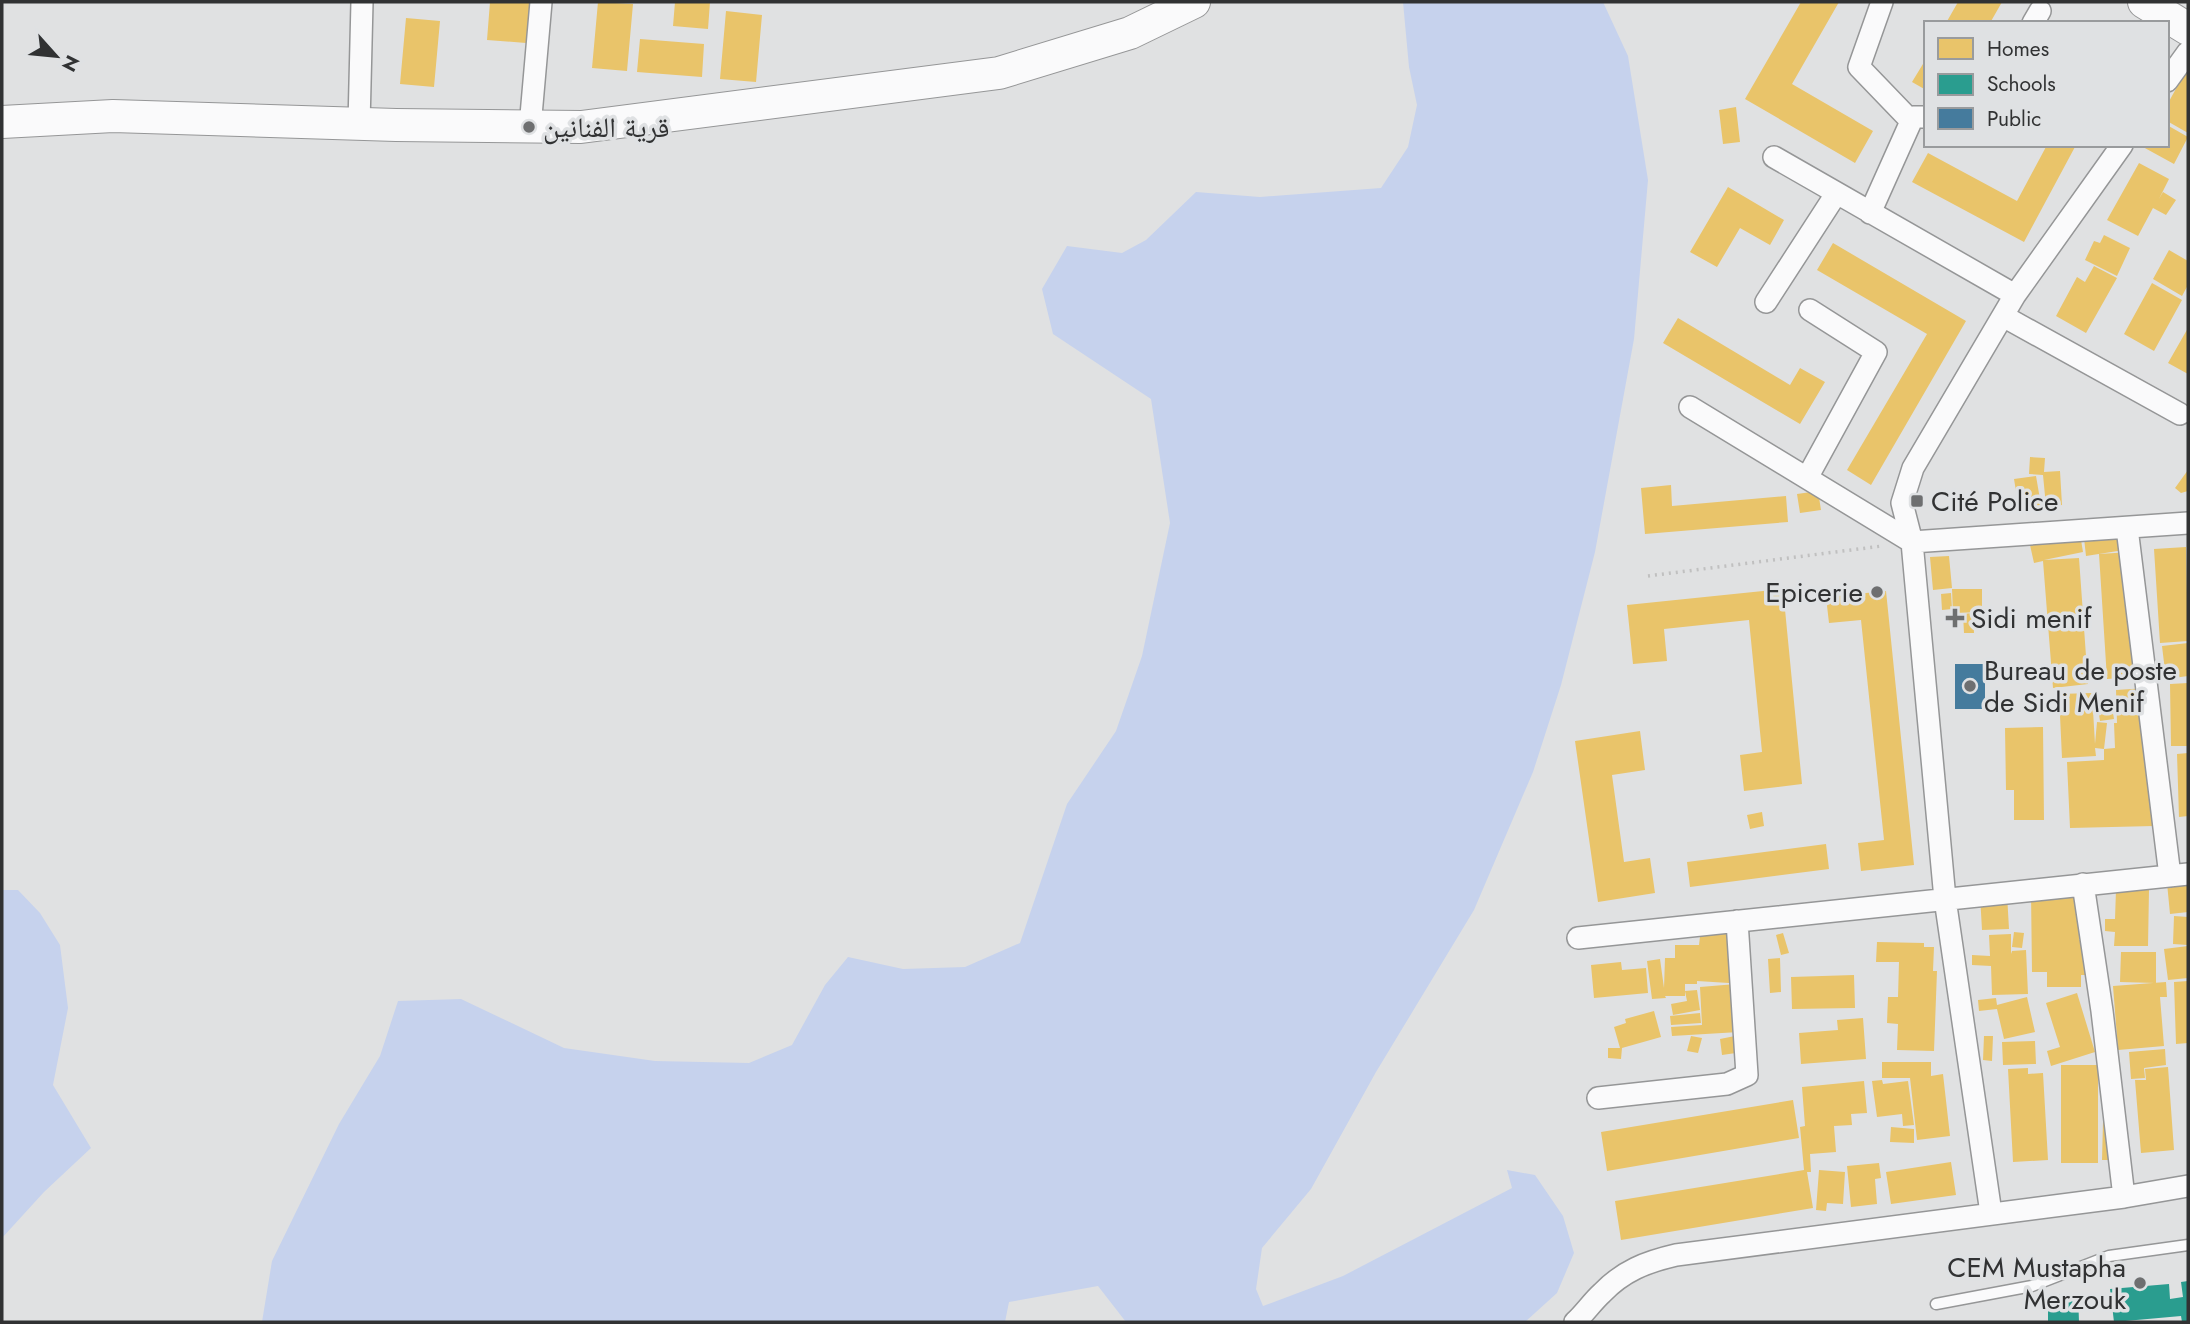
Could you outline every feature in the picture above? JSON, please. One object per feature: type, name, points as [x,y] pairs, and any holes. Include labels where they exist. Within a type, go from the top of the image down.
[{"type":"main road","points":[[2,122],[113,116],[359,124],[581,127],[999,74],[1130,33],[1194,2]]},
{"type":"main road","points":[[2144,2],[2188,29]]},
{"type":"street","points":[[359,124],[362,2]]},
{"type":"street","points":[[530,127],[541,2]]},
{"type":"street","points":[[1870,213],[1918,119],[1859,67],[1882,2]]},
{"type":"street","points":[[2169,78],[2188,52]]},
{"type":"street","points":[[1991,1213],[1945,898],[1912,542],[1902,503],[1913,468],[2014,295],[2121,147]]},
{"type":"street","points":[[1774,157],[2014,295]]},
{"type":"street","points":[[1766,302],[1836,194]]},
{"type":"street","points":[[1807,478],[1876,352],[1810,310]]},
{"type":"street","points":[[2003,316],[2180,414]]},
{"type":"street","points":[[1690,407],[1912,542],[2188,523]]},
{"type":"street","points":[[1578,938],[2179,875],[2127,528]]},
{"type":"street","points":[[2083,884],[2102,1011],[2124,1197]]},
{"type":"street","points":[[1598,1098],[1727,1084],[1747,1074],[1737,921]]},
{"type":"street","points":[[1575,1322],[1622,1274],[1648,1261],[2188,1186]]},
{"type":"lane","points":[[1936,1304],[2032,1286],[2109,1256],[2188,1245]]},
{"type":"path","points":[[1648,576],[1912,542]]},
{"type":"shaded area","points":[[1403,2],[1603,2],[1628,56],[1648,180],[1634,339],[1595,552],[1561,685],[1533,772],[1474,910],[1376,1072],[1311,1189],[1262,1248],[1256,1289],[1263,1306],[1343,1276],[1512,1188],[1507,1170],[1535,1175],[1563,1216],[1574,1253],[1557,1293],[1525,1322],[1126,1322],[1098,1286],[1009,1302],[1005,1322],[262,1322],[272,1261],[339,1124],[380,1056],[398,1001],[461,999],[564,1048],[655,1061],[749,1063],[792,1045],[825,985],[848,957],[903,969],[965,967],[1020,943],[1067,804],[1116,731],[1142,656],[1170,523],[1151,399],[1053,334],[1042,289],[1067,246],[1122,253],[1146,240],[1196,192],[1260,197],[1381,188],[1408,147],[1417,105],[1409,67]]},
{"type":"shaded area","points":[[2,890],[18,890],[40,913],[60,945],[68,1008],[53,1085],[91,1148],[44,1192],[2,1238]]},
{"type":"building: Homes","points":[[490,2],[530,2],[526,43],[487,40]]},
{"type":"building: Homes","points":[[598,2],[633,4],[627,71],[592,68]]},
{"type":"building: Homes","points":[[675,2],[710,2],[708,29],[673,26]]},
{"type":"building: Homes","points":[[1801,2],[1839,2],[1792,84],[1873,131],[1855,163],[1745,99]]},
{"type":"building: Homes","points":[[1958,2],[2002,2],[1991,21],[1947,21]]},
{"type":"building: Homes","points":[[726,11],[762,15],[756,82],[720,79]]},
{"type":"building: Homes","points":[[406,18],[440,21],[434,87],[400,84]]},
{"type":"building: Homes","points":[[640,39],[704,44],[702,77],[637,72]]},
{"type":"building: Homes","points":[[1924,62],[1924,89],[1912,82]]},
{"type":"building: Homes","points":[[2188,67],[2188,133],[2169,122],[2169,101]]},
{"type":"building: Homes","points":[[1736,107],[1740,142],[1723,144],[1719,110]]},
{"type":"building: Homes","points":[[2169,126],[2188,137],[2174,164],[2143,147],[2169,147]]},
{"type":"building: Homes","points":[[2046,147],[2075,147],[2024,242],[1912,182],[1928,153],[2017,201]]},
{"type":"building: Homes","points":[[2139,163],[2169,179],[2159,199],[2163,192],[2176,200],[2166,215],[2153,208],[2138,236],[2107,220]]},
{"type":"building: Homes","points":[[1728,187],[1784,220],[1770,245],[1740,228],[1717,267],[1690,252]]},
{"type":"building: Homes","points":[[2104,235],[2130,248],[2117,276],[2085,260],[2094,241],[2100,243]]},
{"type":"building: Homes","points":[[1833,243],[1966,321],[1871,485],[1847,470],[1927,334],[1817,270]]},
{"type":"building: Homes","points":[[2169,250],[2188,261],[2188,285],[2182,296],[2153,279]]},
{"type":"building: Homes","points":[[2094,266],[2117,278],[2086,333],[2056,316],[2077,277],[2085,282]]},
{"type":"building: Homes","points":[[2152,283],[2182,300],[2154,351],[2124,334]]},
{"type":"building: Homes","points":[[1678,318],[1790,385],[1800,368],[1825,382],[1800,424],[1663,343]]},
{"type":"building: Homes","points":[[2188,328],[2188,374],[2168,363]]},
{"type":"building: Homes","points":[[2030,457],[2045,458],[2044,472],[2060,471],[2062,505],[2046,506],[2043,475],[2029,474]]},
{"type":"building: Homes","points":[[2188,470],[2188,491],[2181,493],[2175,488]]},
{"type":"building: Homes","points":[[2036,476],[2041,505],[2019,509],[2014,479]]},
{"type":"building: Homes","points":[[1671,485],[1672,506],[1786,496],[1788,522],[1645,534],[1641,488]]},
{"type":"building: Homes","points":[[1818,491],[1821,510],[1800,513],[1797,494]]},
{"type":"building: Homes","points":[[2122,532],[2124,550],[2086,556],[2084,538]]},
{"type":"building: Homes","points":[[2080,534],[2083,552],[2044,560],[2079,558],[2088,684],[2053,688],[2043,561],[2034,563],[2030,545]]},
{"type":"building: Homes","points":[[2186,547],[2188,641],[2160,643],[2154,549]]},
{"type":"building: Homes","points":[[2131,552],[2139,677],[2107,679],[2099,554]]},
{"type":"building: Homes","points":[[1949,556],[1952,588],[1933,590],[1930,557]]},
{"type":"building: Homes","points":[[1783,589],[1802,784],[1744,791],[1740,755],[1762,752],[1749,620],[1664,629],[1667,661],[1633,664],[1627,605]]},
{"type":"building: Homes","points":[[1952,589],[1982,589],[1982,612],[1953,613]]},
{"type":"building: Homes","points":[[1886,591],[1914,865],[1861,871],[1858,843],[1884,840],[1861,620],[1829,623],[1826,597]]},
{"type":"building: Homes","points":[[1951,593],[1952,609],[1942,610],[1941,594]]},
{"type":"building: Homes","points":[[1973,613],[1974,633],[1964,633],[1963,614]]},
{"type":"building: Homes","points":[[2188,643],[2188,676],[2166,679],[2162,646]]},
{"type":"building: Homes","points":[[2188,683],[2188,746],[2171,746],[2170,684]]},
{"type":"building: Homes","points":[[2147,688],[2154,826],[2070,828],[2067,762],[2104,760],[2104,749],[2115,748],[2116,690]]},
{"type":"building: Homes","points":[[2092,693],[2095,744],[2097,722],[2107,723],[2104,749],[2095,748],[2096,756],[2062,758],[2059,694]]},
{"type":"building: Homes","points":[[2112,706],[2114,719],[2100,721],[2098,708]]},
{"type":"building: Homes","points":[[2043,727],[2044,820],[2014,820],[2014,790],[2006,790],[2005,728]]},
{"type":"building: Homes","points":[[1640,731],[1645,770],[1612,775],[1624,862],[1650,858],[1655,893],[1598,902],[1575,741]]},
{"type":"building: Homes","points":[[2188,753],[2188,816],[2179,817],[2177,754]]},
{"type":"building: Homes","points":[[1762,812],[1764,826],[1750,829],[1747,815]]},
{"type":"building: Homes","points":[[1826,844],[1829,869],[1690,887],[1687,862]]},
{"type":"building: Homes","points":[[2188,881],[2188,912],[2170,914],[2167,883]]},
{"type":"building: Homes","points":[[2116,890],[2149,890],[2148,946],[2114,946],[2115,932],[2105,931],[2105,919],[2115,919]]},
{"type":"building: Homes","points":[[2078,892],[2079,940],[2087,940],[2094,975],[2081,975],[2081,987],[2047,987],[2047,972],[2032,972],[2031,893]]},
{"type":"building: Homes","points":[[2007,894],[2009,929],[1982,930],[1980,895]]},
{"type":"building: Homes","points":[[2174,916],[2188,917],[2188,945],[2173,944]]},
{"type":"building: Homes","points":[[1701,928],[1733,931],[1729,983],[1697,981],[1697,984],[1685,984],[1685,996],[1652,999],[1647,961],[1660,959],[1664,988],[1665,958],[1675,958],[1675,945],[1699,945]]},
{"type":"building: Homes","points":[[2014,932],[2024,933],[2022,948],[2012,947]]},
{"type":"building: Homes","points":[[1783,933],[1789,953],[1781,955],[1776,935]]},
{"type":"building: Homes","points":[[2011,934],[2011,954],[2012,951],[2026,950],[2028,994],[1992,995],[1991,966],[1972,965],[1972,955],[1990,956],[1989,935]]},
{"type":"building: Homes","points":[[1877,942],[1924,943],[1924,947],[1934,947],[1933,971],[1937,971],[1934,1051],[1897,1050],[1898,1024],[1887,1023],[1888,997],[1898,997],[1899,962],[1876,962]]},
{"type":"building: Homes","points":[[2188,946],[2188,978],[2168,980],[2164,949]]},
{"type":"building: Homes","points":[[2121,952],[2156,952],[2156,983],[2120,982]]},
{"type":"building: Homes","points":[[1780,958],[1781,992],[1770,993],[1768,959]]},
{"type":"building: Homes","points":[[1621,962],[1622,970],[1646,968],[1648,993],[1594,998],[1591,965]]},
{"type":"building: Homes","points":[[1854,975],[1855,1008],[1792,1009],[1791,977]]},
{"type":"building: Homes","points":[[2188,981],[2188,1043],[2176,1044],[2174,982]]},
{"type":"building: Homes","points":[[2166,982],[2167,997],[2160,997],[2164,1046],[2118,1050],[2113,986]]},
{"type":"building: Homes","points":[[1736,984],[1739,1032],[1672,1036],[1671,1027],[1702,1025],[1700,987]]},
{"type":"building: Homes","points":[[1697,990],[1700,1010],[1673,1015],[1671,1004],[1687,1001],[1685,991]]},
{"type":"building: Homes","points":[[2077,993],[2095,1052],[2051,1066],[2047,1051],[2060,1047],[2046,1003]]},
{"type":"building: Homes","points":[[2027,997],[2035,1032],[2004,1039],[1997,1009],[1979,1011],[1978,1000],[1996,998],[1997,1005]]},
{"type":"building: Homes","points":[[1654,1011],[1661,1037],[1622,1048],[1621,1059],[1608,1058],[1608,1048],[1620,1048],[1614,1027],[1626,1023],[1625,1019]]},
{"type":"building: Homes","points":[[1700,1013],[1701,1023],[1671,1025],[1670,1016]]},
{"type":"building: Homes","points":[[1863,1018],[1866,1059],[1801,1064],[1799,1033],[1838,1030],[1837,1020]]},
{"type":"building: Homes","points":[[1740,1035],[1743,1052],[1722,1055],[1720,1039]]},
{"type":"building: Homes","points":[[1691,1036],[1702,1038],[1698,1053],[1687,1051]]},
{"type":"building: Homes","points":[[1984,1036],[1993,1036],[1992,1061],[1983,1060]]},
{"type":"building: Homes","points":[[2035,1041],[2036,1064],[2003,1065],[2002,1042]]},
{"type":"building: Homes","points":[[2165,1049],[2166,1065],[2144,1068],[2145,1078],[2131,1079],[2129,1052]]},
{"type":"building: Homes","points":[[1882,1062],[1931,1062],[1931,1076],[1943,1074],[1950,1136],[1917,1140],[1910,1078],[1882,1078]]},
{"type":"building: Homes","points":[[2061,1065],[2098,1065],[2098,1163],[2061,1163]]},
{"type":"building: Homes","points":[[2168,1067],[2174,1150],[2141,1153],[2135,1080],[2146,1080],[2145,1069]]},
{"type":"building: Homes","points":[[2028,1068],[2028,1074],[2043,1073],[2048,1160],[2013,1162],[2008,1069]]},
{"type":"building: Homes","points":[[1882,1080],[1883,1084],[1908,1081],[1914,1125],[1903,1126],[1902,1114],[1877,1117],[1872,1081]]},
{"type":"building: Homes","points":[[1864,1081],[1867,1113],[1851,1114],[1852,1125],[1834,1126],[1836,1152],[1810,1154],[1811,1172],[1807,1172],[1813,1208],[1621,1240],[1615,1201],[1804,1170],[1800,1127],[1805,1126],[1802,1087]]},
{"type":"building: Homes","points":[[1793,1100],[1799,1138],[1607,1171],[1601,1132]]},
{"type":"building: Homes","points":[[2103,1122],[2118,1123],[2116,1160],[2102,1160]]},
{"type":"building: Homes","points":[[1891,1127],[1914,1129],[1914,1143],[1890,1142]]},
{"type":"building: Homes","points":[[1951,1162],[1956,1195],[1891,1204],[1886,1172]]},
{"type":"building: Homes","points":[[1879,1163],[1881,1178],[1875,1179],[1877,1204],[1851,1207],[1847,1166]]},
{"type":"building: Homes","points":[[1819,1170],[1845,1172],[1843,1204],[1827,1203],[1826,1211],[1816,1210]]},
{"type":"building: Schools","points":[[2188,1281],[2188,1322],[2182,1322],[2181,1316],[2114,1322],[2110,1289],[2169,1284],[2170,1299],[2183,1297],[2181,1282]]},
{"type":"building: Schools","points":[[2078,1294],[2079,1322],[2048,1322],[2048,1295]]},
{"type":"building: Public","name":"Bureau de poste de Sidi Menif","points":[[1955,664],[1985,664],[1985,709],[1955,709]]},
{"type":"place","name":"قرية الفنانين","points":[[529,127]]},
{"type":"place","name":"Cité Police","points":[[1917,501]]},
{"type":"place","name":"Epicerie","points":[[1877,592]]},
{"type":"place","name":"Sidi menif","points":[[1955,618]]},
{"type":"place","name":"Bureau de poste de Sidi Menif","points":[[1970,686]]},
{"type":"place","name":"CEM Mustapha Merzouk","points":[[2140,1283]]}]
